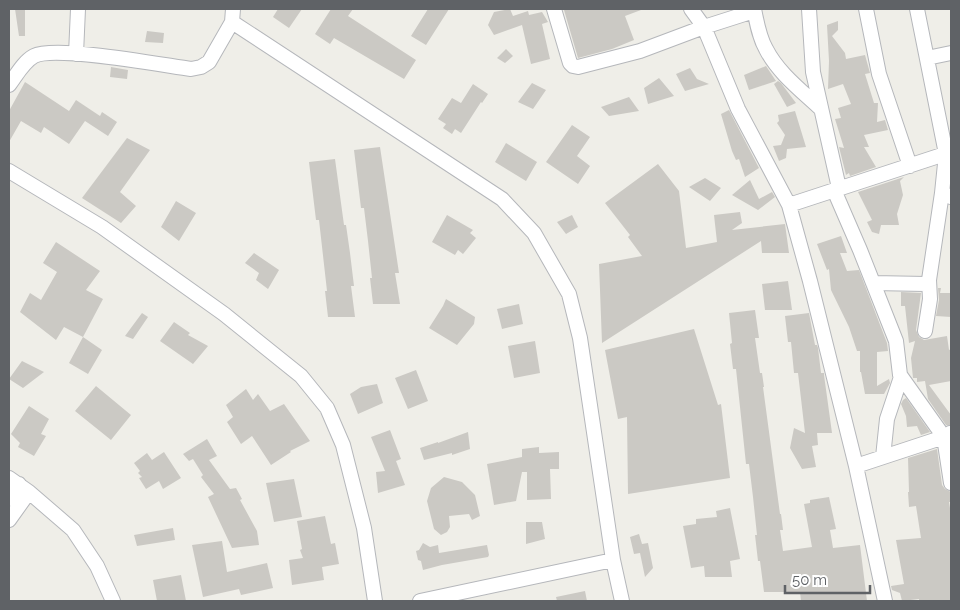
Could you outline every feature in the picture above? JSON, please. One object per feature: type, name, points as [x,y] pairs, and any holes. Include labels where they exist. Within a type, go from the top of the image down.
[{"type":"street","points":[[76,54],[78,9]]},
{"type":"street","points":[[555,9],[570,63],[573,66],[640,51],[754,10],[759,33],[774,63],[821,109]]},
{"type":"street","points":[[691,9],[704,27],[738,109],[788,206],[810,281],[856,466],[885,601]]},
{"type":"street","points":[[809,9],[812,72],[836,189],[896,341],[899,371],[948,439],[951,483]]},
{"type":"street","points":[[866,9],[879,74],[910,166]]},
{"type":"street","points":[[917,9],[949,153],[947,195],[929,280],[930,299],[925,330]]},
{"type":"street","points":[[9,85],[23,66],[34,56],[47,53],[76,54],[191,69],[201,67],[209,62],[233,16],[502,199],[534,233],[569,294],[580,338],[613,560],[622,601]]},
{"type":"street","points":[[927,58],[951,53]]},
{"type":"street","points":[[788,206],[949,153]]},
{"type":"street","points":[[9,170],[102,227],[224,314],[301,376],[326,408],[342,445],[364,528],[375,601]]},
{"type":"street","points":[[873,283],[922,285],[926,284],[929,280]]},
{"type":"street","points":[[883,457],[887,419],[902,377]]},
{"type":"street","points":[[856,466],[948,439]]},
{"type":"street","points":[[9,499],[19,485]]},
{"type":"street","points":[[9,520],[19,485]]},
{"type":"street","points":[[19,485],[72,530],[97,566],[114,601]]},
{"type":"street","points":[[420,601],[613,560]]},
{"type":"building","points":[[15,9],[25,9],[25,36],[19,36]]},
{"type":"building","points":[[278,9],[302,9],[289,28],[273,17]]},
{"type":"building","points":[[331,9],[353,9],[348,16],[416,60],[404,79],[334,38],[330,44],[315,34]]},
{"type":"building","points":[[428,9],[449,9],[426,45],[411,36]]},
{"type":"building","points":[[510,9],[513,16],[528,11],[529,15],[542,12],[548,22],[542,24],[550,59],[531,64],[522,25],[494,35],[488,25],[494,12]]},
{"type":"building","points":[[564,10],[641,10],[625,16],[634,40],[612,49],[578,58]]},
{"type":"building","points":[[838,21],[838,30],[832,36],[845,53],[846,59],[865,55],[870,73],[865,74],[874,103],[878,103],[877,122],[885,120],[888,130],[864,135],[869,147],[864,147],[876,167],[850,176],[849,173],[846,175],[839,147],[844,148],[835,119],[841,118],[838,108],[851,104],[843,84],[828,89],[827,25]]},
{"type":"building","points":[[147,31],[164,33],[163,43],[145,42]]},
{"type":"building","points":[[506,49],[513,56],[505,63],[497,58]]},
{"type":"building","points":[[766,66],[776,81],[749,90],[744,75]]},
{"type":"building","points":[[111,67],[128,70],[127,79],[110,77]]},
{"type":"building","points":[[690,68],[697,79],[709,84],[685,91],[676,74]]},
{"type":"building","points":[[659,78],[674,96],[648,104],[644,88]]},
{"type":"building","points":[[778,81],[796,103],[787,107],[774,84]]},
{"type":"building","points":[[25,82],[69,111],[76,100],[100,116],[102,112],[117,122],[108,136],[85,121],[69,144],[44,127],[41,133],[21,121],[9,142],[9,111]]},
{"type":"building","points":[[532,83],[546,90],[533,109],[518,102]]},
{"type":"building","points":[[473,84],[488,94],[461,133],[455,129],[452,134],[443,128],[446,124],[438,119],[452,98],[461,103]]},
{"type":"building","points":[[629,97],[639,111],[609,116],[601,107]]},
{"type":"building","points":[[729,110],[759,168],[745,177],[739,159],[736,160],[732,151],[721,114]]},
{"type":"building","points":[[795,111],[806,147],[787,149],[786,158],[779,161],[773,146],[781,145],[785,135],[777,123],[779,121],[778,115]]},
{"type":"building","points":[[572,125],[590,137],[577,156],[590,166],[578,184],[546,162]]},
{"type":"building","points":[[127,138],[150,150],[120,192],[136,206],[121,223],[82,198]]},
{"type":"building","points":[[506,143],[537,162],[526,181],[495,162]]},
{"type":"building","points":[[380,147],[399,273],[395,273],[400,304],[373,304],[364,208],[361,208],[354,150]]},
{"type":"building","points":[[335,159],[344,225],[346,225],[350,253],[354,286],[351,286],[355,317],[328,317],[319,220],[316,220],[309,162]]},
{"type":"building","points":[[658,164],[679,191],[686,248],[717,242],[714,215],[740,212],[742,223],[732,230],[785,224],[789,253],[762,253],[761,241],[602,343],[599,264],[642,256],[628,237],[630,235],[605,203]]},
{"type":"building","points":[[904,177],[900,181],[903,195],[897,214],[899,225],[881,225],[879,234],[872,232],[867,222],[872,220],[858,192]]},
{"type":"building","points":[[705,178],[721,188],[710,201],[689,187]]},
{"type":"building","points":[[750,180],[759,199],[772,192],[775,197],[758,210],[732,195]]},
{"type":"building","points":[[176,201],[196,213],[179,241],[161,227]]},
{"type":"building","points":[[447,215],[473,230],[470,233],[476,238],[463,254],[458,250],[455,255],[432,242]]},
{"type":"building","points":[[572,215],[578,227],[566,234],[557,222]]},
{"type":"building","points":[[841,236],[847,253],[840,253],[847,271],[859,270],[887,343],[888,351],[877,352],[877,386],[889,379],[890,383],[884,394],[865,394],[860,372],[860,351],[857,351],[849,327],[831,290],[829,269],[827,270],[817,244]]},
{"type":"building","points":[[56,242],[100,271],[86,290],[103,299],[83,337],[64,327],[56,340],[20,312],[30,293],[41,300],[57,272],[43,263]]},
{"type":"building","points":[[254,253],[279,270],[268,289],[256,280],[259,273],[245,263]]},
{"type":"building","points":[[788,281],[792,310],[765,310],[762,284]]},
{"type":"building","points":[[938,288],[941,288],[940,293],[951,293],[951,317],[936,316],[939,300]]},
{"type":"building","points":[[901,292],[921,293],[916,330],[919,337],[924,340],[947,336],[949,350],[951,349],[951,381],[929,385],[951,415],[951,425],[946,425],[928,399],[925,381],[917,382],[917,378],[913,378],[911,358],[915,341],[909,343],[905,306],[901,306]]},
{"type":"building","points":[[446,299],[475,317],[474,324],[457,345],[429,328]]},
{"type":"building","points":[[519,304],[523,324],[502,329],[497,309]]},
{"type":"building","points":[[755,310],[759,338],[755,338],[760,373],[762,373],[781,514],[783,530],[780,530],[783,551],[812,547],[804,504],[810,503],[810,500],[829,497],[836,529],[830,530],[833,548],[860,545],[867,601],[801,601],[800,592],[764,592],[760,561],[758,561],[753,497],[749,464],[746,464],[736,369],[733,369],[729,313]]},
{"type":"building","points":[[142,313],[148,317],[133,339],[125,336]]},
{"type":"building","points":[[809,313],[815,345],[818,348],[821,373],[824,373],[832,433],[817,433],[818,445],[812,446],[816,467],[802,469],[790,448],[794,428],[805,433],[798,373],[794,373],[791,342],[788,342],[785,316]]},
{"type":"building","points":[[174,322],[190,333],[188,335],[208,346],[193,364],[160,341]]},
{"type":"building","points":[[694,329],[718,405],[721,404],[730,478],[628,494],[627,417],[618,419],[605,350]]},
{"type":"building","points":[[83,337],[102,350],[88,374],[69,363]]},
{"type":"building","points":[[535,341],[540,373],[514,378],[508,346]]},
{"type":"building","points":[[22,361],[44,372],[23,388],[9,379]]},
{"type":"building","points":[[416,370],[428,401],[408,409],[395,378]]},
{"type":"building","points":[[377,384],[383,403],[358,414],[350,394],[361,387]]},
{"type":"building","points":[[96,386],[131,415],[111,440],[75,411]]},
{"type":"building","points":[[246,389],[253,400],[258,394],[270,411],[284,404],[310,441],[290,451],[271,465],[252,436],[241,444],[227,422],[233,417],[226,405]]},
{"type":"building","points":[[906,398],[930,432],[921,435],[917,426],[907,427],[906,416],[901,404]]},
{"type":"building","points":[[29,406],[49,419],[41,434],[46,436],[34,456],[18,447],[20,443],[11,434]]},
{"type":"building","points":[[390,430],[401,459],[396,461],[405,485],[378,493],[376,472],[385,471],[371,437]]},
{"type":"building","points":[[468,432],[470,449],[452,455],[452,453],[424,460],[420,448]]},
{"type":"building","points":[[207,439],[217,456],[209,460],[230,489],[236,488],[242,499],[240,500],[257,531],[259,545],[232,548],[208,497],[214,494],[201,477],[203,475],[193,459],[189,461],[183,454]]},
{"type":"building","points":[[539,447],[539,453],[559,452],[559,469],[550,469],[551,499],[527,500],[527,472],[522,472],[516,501],[494,505],[487,464],[522,457],[522,449]]},
{"type":"building","points":[[937,449],[942,485],[951,492],[951,502],[949,502],[951,514],[951,601],[919,601],[919,599],[902,601],[900,593],[892,590],[891,586],[904,584],[896,540],[921,538],[916,506],[909,507],[908,458]]},
{"type":"building","points":[[164,452],[181,478],[163,489],[159,481],[146,489],[139,478],[142,477],[138,473],[140,471],[134,463],[147,453],[152,460]]},
{"type":"building","points":[[444,477],[462,482],[475,495],[480,516],[472,520],[469,514],[449,516],[450,527],[447,532],[441,535],[434,529],[427,501],[431,488]]},
{"type":"building","points":[[294,479],[302,517],[274,522],[266,483]]},
{"type":"building","points":[[730,508],[740,559],[730,561],[732,577],[705,577],[704,566],[691,568],[683,526],[696,524],[696,519],[717,517],[716,511]]},
{"type":"building","points":[[325,516],[331,544],[335,543],[339,564],[322,567],[324,580],[292,585],[289,560],[303,558],[300,550],[302,549],[297,521]]},
{"type":"building","points":[[526,522],[542,522],[545,539],[526,544]]},
{"type":"building","points":[[173,528],[175,540],[137,546],[134,535]]},
{"type":"building","points":[[639,534],[642,544],[648,543],[653,568],[645,577],[640,553],[634,554],[630,537]]},
{"type":"building","points":[[222,541],[227,572],[267,563],[273,588],[241,595],[239,589],[203,597],[192,545]]},
{"type":"building","points":[[423,543],[430,547],[438,545],[439,553],[487,545],[489,555],[488,557],[423,570],[416,551],[419,550]]},
{"type":"building","points":[[181,575],[186,601],[157,601],[153,580]]},
{"type":"building","points":[[585,591],[587,601],[557,601],[556,597]]}]
